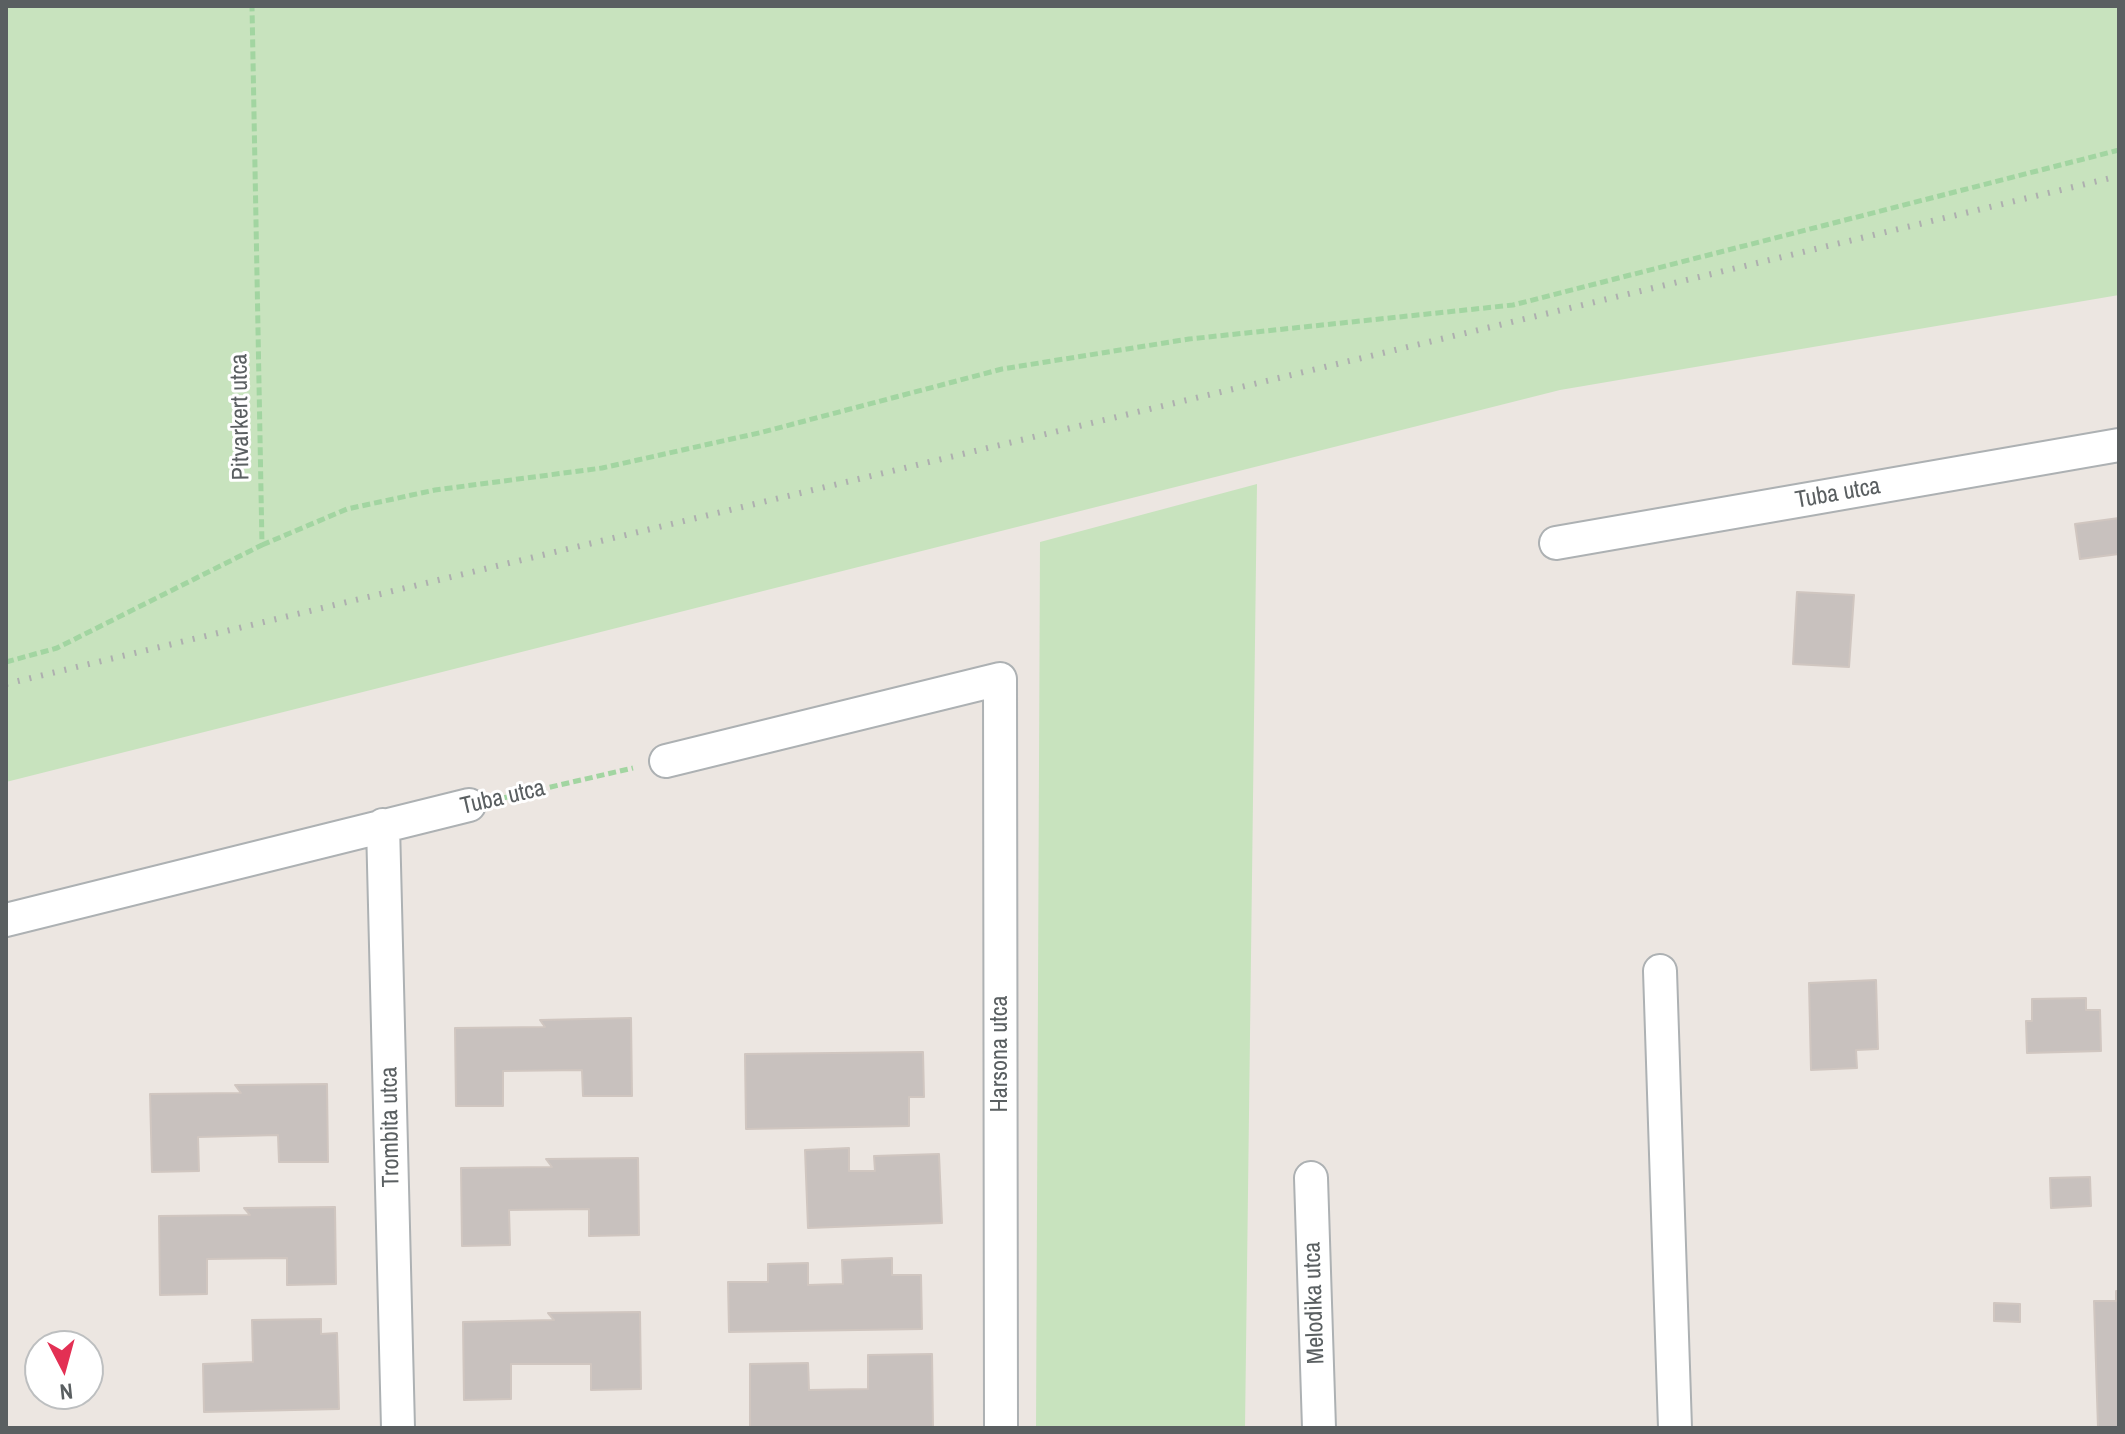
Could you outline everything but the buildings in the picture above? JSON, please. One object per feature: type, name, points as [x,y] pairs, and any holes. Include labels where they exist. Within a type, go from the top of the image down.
[{"type":"street","name":"Tuba utca","points":[[1556,543],[2119,445]]},
{"type":"street","name":"Harsona utca","points":[[666,761],[1000,679],[1001,1428]]},
{"type":"street","name":"Tuba utca","points":[[6,920],[469,805]]},
{"type":"street","name":"Trombita utca","points":[[383,825],[398,1428]]},
{"type":"street","points":[[1660,971],[1675,1428]]},
{"type":"street","name":"Melodika utca","points":[[1311,1178],[1319,1428]]},
{"type":"path","name":"Pitvarkert utca","points":[[252,6],[262,545]]},
{"type":"path","points":[[6,662],[57,648],[262,545],[347,509],[435,490],[602,468],[763,432],[1002,369],[1189,339],[1513,305],[2119,150]]},
{"type":"path","name":"Tuba utca","points":[[469,805],[666,761]]},
{"type":"green space","points":[[6,6],[2119,6],[2119,295],[1560,390],[6,782]]},
{"type":"green space","points":[[1257,484],[1245,1428],[1036,1428],[1040,542]]},
{"type":"railway","points":[[6,684],[2119,176]]}]
